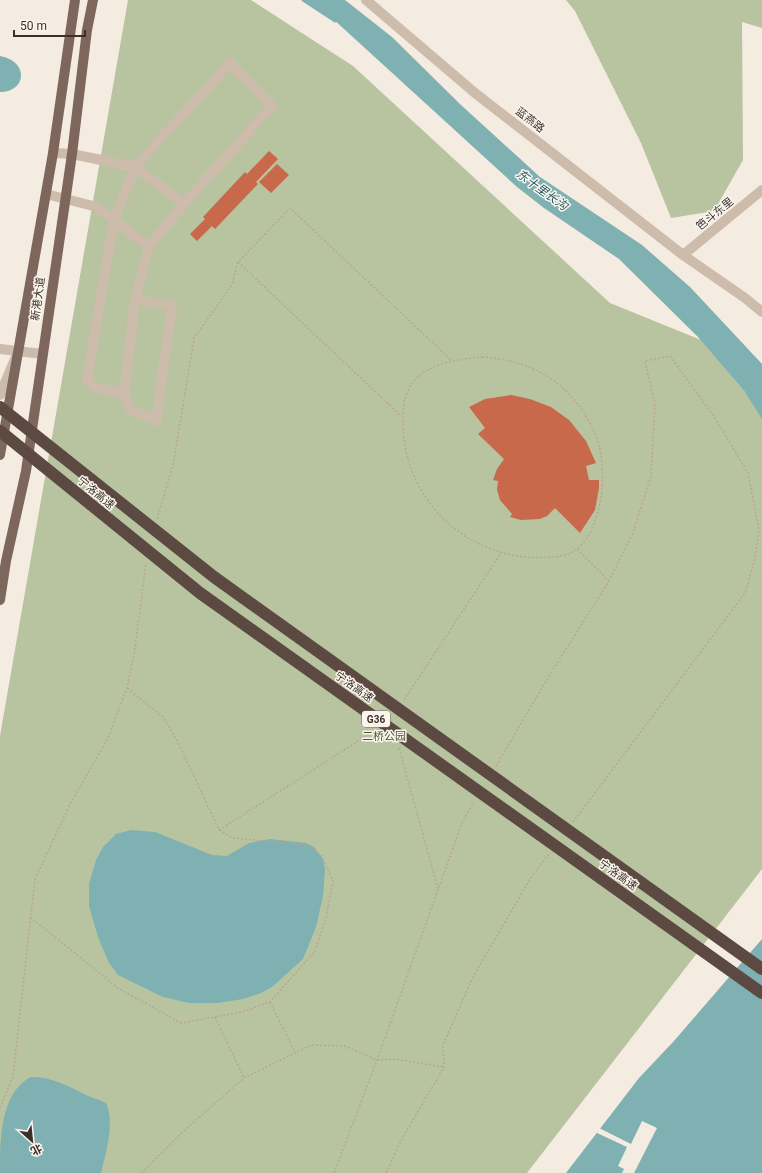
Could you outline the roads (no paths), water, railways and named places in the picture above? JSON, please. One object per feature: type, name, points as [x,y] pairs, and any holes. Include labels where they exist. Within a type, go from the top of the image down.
[{"type":"highway","name":"宁洛高速","points":[[0,407],[214,577],[762,969]]},
{"type":"highway","name":"宁洛高速","points":[[0,431],[200,593],[762,993]]},
{"type":"main road","name":"新港大道","points":[[0,455],[53,153],[76,0]]},
{"type":"main road","name":"新港大道","points":[[0,600],[6,561],[26,471],[72,154],[87,30],[93,0]]},
{"type":"street","name":"蓝燕路","points":[[366,0],[475,93],[683,255],[745,298],[762,312]]},
{"type":"street","points":[[124,393],[96,388],[87,378],[114,220],[135,168],[230,63],[272,106],[184,204],[149,247],[136,299],[124,393],[130,409],[156,420],[172,306],[136,299]]},
{"type":"street","points":[[53,153],[72,154],[135,168],[184,204]]},
{"type":"street","name":"笆斗东里","points":[[683,255],[762,190]]},
{"type":"street","points":[[46,194],[97,207],[149,247]]},
{"type":"street","points":[[0,349],[19,350],[42,354]]},
{"type":"street","points":[[0,395],[19,350]]},
{"type":"water","points":[[304,0],[345,0],[392,37],[461,105],[540,177],[642,245],[690,287],[762,364],[762,419],[745,392],[698,337],[619,259],[544,208],[517,187],[332,18]]},
{"type":"water","points":[[0,56],[9,59],[16,64],[20,70],[20,82],[9,91],[0,92]]},
{"type":"water","points":[[131,830],[155,832],[212,855],[227,856],[249,843],[270,839],[306,843],[314,847],[323,859],[325,869],[323,896],[316,927],[303,959],[272,987],[261,993],[243,999],[218,1003],[189,1003],[163,997],[118,975],[109,963],[98,937],[89,906],[89,884],[96,860],[103,847],[116,834]]},
{"type":"water","points":[[762,939],[762,1173],[566,1173],[639,1078],[674,1041]]},
{"type":"water","points":[[31,1077],[45,1078],[57,1082],[106,1103],[109,1111],[110,1128],[101,1173],[0,1173],[0,1146],[4,1119],[8,1106],[13,1094],[21,1084]]},
{"type":"waterway","name":"东十里长沟","points":[[303,0],[335,21]]},
{"type":"park label","name":"二桥公园","points":[[384,736]]}]
